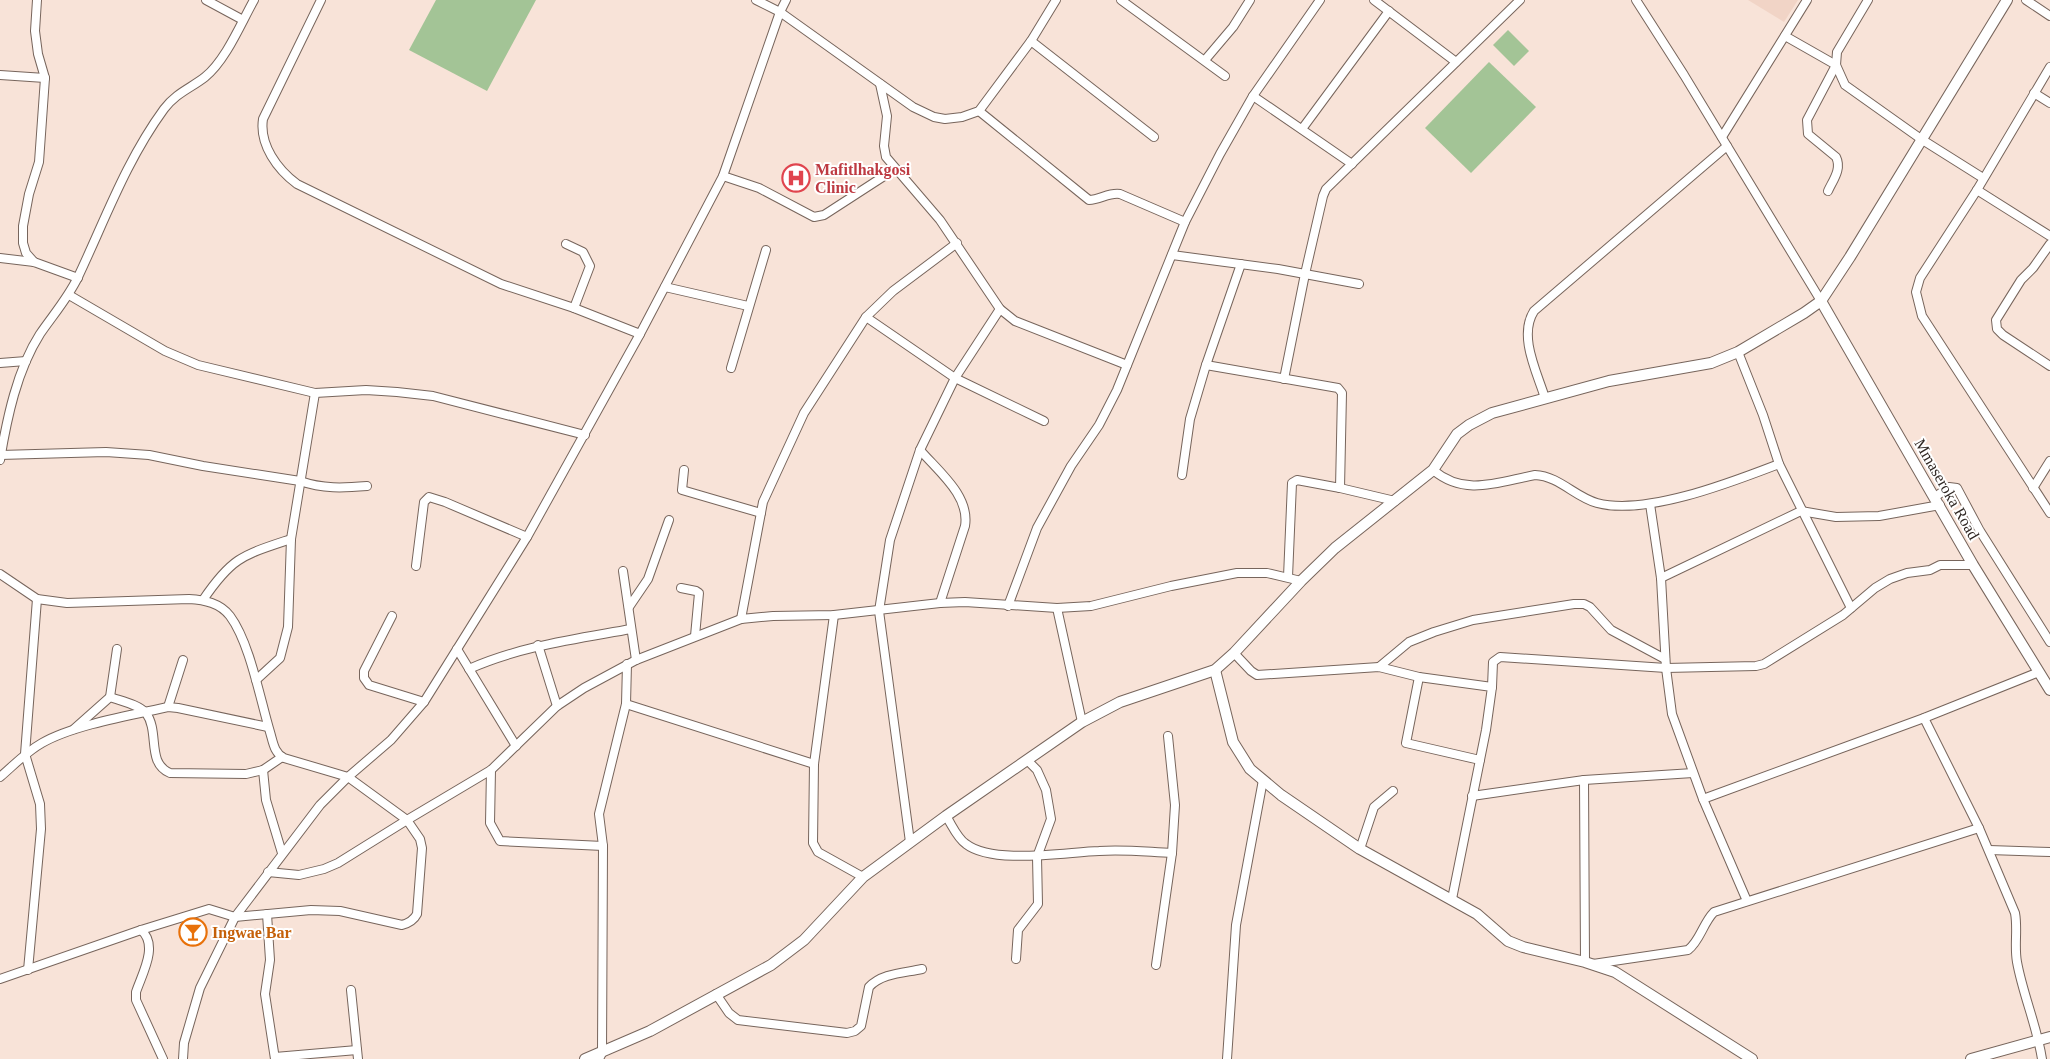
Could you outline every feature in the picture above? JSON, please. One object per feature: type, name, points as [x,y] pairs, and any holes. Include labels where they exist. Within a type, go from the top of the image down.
[{"type":"street","points":[[34,262],[26,253],[23,243],[23,226],[29,194],[39,162],[45,78],[38,54],[35,31],[37,0]]},
{"type":"street","points":[[206,0],[243,20]]},
{"type":"street","points":[[254,0],[220,61],[205,76],[175,96],[142,140],[116,190],[78,278],[69,295],[40,335],[26,362],[10,409],[0,456],[106,452],[149,455],[203,466],[300,481],[329,488],[367,486]]},
{"type":"street","points":[[321,0],[263,119],[264,139],[284,175],[297,184],[501,284],[574,308],[640,334]]},
{"type":"street","points":[[756,0],[780,12],[913,107],[934,117],[945,119],[962,117],[979,111],[1031,41],[1056,0]]},
{"type":"street","points":[[183,1059],[184,1043],[200,988],[235,917],[320,804],[348,776],[391,740],[424,702],[527,537],[640,334],[723,176],[780,12],[786,0]]},
{"type":"street","points":[[1121,0],[1225,76]]},
{"type":"street","points":[[1205,60],[1233,27],[1250,0]]},
{"type":"street","points":[[1008,606],[1037,528],[1071,466],[1099,425],[1127,365],[1185,222],[1220,154],[1253,96],[1320,0]]},
{"type":"street","points":[[1374,0],[1456,62]]},
{"type":"street","points":[[1284,379],[1305,274],[1326,189],[1520,0]]},
{"type":"street","points":[[1636,0],[1722,137],[1821,301]]},
{"type":"street","points":[[1722,137],[1807,0]]},
{"type":"street","points":[[1828,192],[1838,170],[1838,160],[1808,134],[1807,120],[1836,65],[1838,47],[1868,0]]},
{"type":"street","points":[[585,1059],[600,1056],[650,1032],[718,997],[771,965],[804,940],[863,877],[946,816],[1082,722],[1120,702],[1215,670],[1234,653],[1301,581],[1335,548],[1433,470],[1457,434],[1469,425],[1492,413],[1609,381],[1710,363],[1738,352],[1821,301],[1850,257],[2007,0]]},
{"type":"street","points":[[2026,0],[2050,16]]},
{"type":"street","points":[[1302,129],[1389,12]]},
{"type":"street","points":[[1785,36],[1836,65],[1842,81],[1848,89],[1921,139],[1983,178]]},
{"type":"street","points":[[1031,41],[1154,137]]},
{"type":"street","points":[[2050,67],[1977,190],[1920,278],[1916,292],[1922,316],[2050,513]]},
{"type":"street","points":[[0,75],[45,78]]},
{"type":"street","points":[[880,84],[886,116],[884,146],[886,157],[958,243],[1000,309],[1015,321],[1127,365]]},
{"type":"street","points":[[2034,93],[2050,103]]},
{"type":"street","points":[[1253,96],[1352,164]]},
{"type":"street","points":[[979,111],[1089,200],[1098,200],[1115,193],[1120,194],[1185,222]]},
{"type":"street","points":[[1545,398],[1528,342],[1529,319],[1534,311],[1727,146]]},
{"type":"street","points":[[723,176],[759,188],[814,217],[824,215],[896,169]]},
{"type":"street","points":[[1977,190],[2050,236]]},
{"type":"street","points":[[741,619],[763,502],[804,413],[866,317],[893,291],[958,243]]},
{"type":"street","points":[[566,244],[583,252],[590,266],[574,308]]},
{"type":"street","points":[[2050,244],[2033,268],[2021,280],[1996,320],[1997,328],[2002,335],[2050,366]]},
{"type":"street","points":[[731,368],[766,250]]},
{"type":"street","points":[[1172,254],[1359,284]]},
{"type":"street","points":[[0,258],[34,262],[78,278]]},
{"type":"street","points":[[1182,475],[1190,419],[1206,365],[1241,264]]},
{"type":"street","points":[[665,287],[748,306]]},
{"type":"street","points":[[69,295],[165,351],[198,365],[315,393],[366,390],[433,396],[585,435]]},
{"type":"street","name":"Mmaseroka Road","points":[[1821,301],[1973,564],[2050,690]]},
{"type":"street","points":[[910,842],[879,611],[890,540],[920,450],[955,378],[1000,309]]},
{"type":"street","points":[[866,317],[955,378],[1044,421]]},
{"type":"street","points":[[1738,352],[1763,415],[1779,464],[1851,608]]},
{"type":"street","points":[[0,363],[26,362]]},
{"type":"street","points":[[1206,365],[1338,388],[1342,393],[1340,488]]},
{"type":"street","points":[[256,680],[280,658],[288,627],[290,539],[315,393]]},
{"type":"street","points":[[920,450],[954,489],[964,506],[966,516],[940,603]]},
{"type":"street","points":[[2033,488],[2050,460]]},
{"type":"street","points":[[1433,470],[1442,477],[1464,486],[1479,486],[1535,475],[1544,476],[1596,503],[1608,506],[1650,504],[1730,483],[1779,464]]},
{"type":"street","points":[[684,470],[682,490],[761,513]]},
{"type":"street","points":[[1288,577],[1293,482],[1297,480],[1340,488],[1395,501]]},
{"type":"street","points":[[1661,578],[1801,511],[1836,517],[1879,516],[1937,501],[1950,487],[1957,488],[1980,531],[2050,642]]},
{"type":"street","points":[[416,566],[424,502],[429,497],[527,537]]},
{"type":"street","points":[[1650,504],[1661,578],[1665,659],[1672,714],[1703,799],[1747,901]]},
{"type":"street","points":[[629,607],[648,580],[669,520]]},
{"type":"street","points":[[203,600],[218,578],[233,562],[250,553],[290,539]]},
{"type":"street","points":[[1452,899],[1480,760],[1492,687],[1493,662],[1500,657],[1666,668],[1756,666],[1764,664],[1843,615],[1875,588],[1900,575],[1930,570],[1940,565],[1973,564]]},
{"type":"street","points":[[623,571],[636,660]]},
{"type":"street","points":[[268,872],[299,875],[324,869],[338,863],[491,770],[557,706],[584,688],[636,660],[741,619],[772,616],[834,615],[965,602],[1057,608],[1091,606],[1171,586],[1236,573],[1267,573],[1301,581]]},
{"type":"street","points":[[0,574],[37,599],[66,603],[92,604],[189,598],[212,602],[230,616],[239,633],[256,680],[275,749],[282,757],[348,776],[407,820],[420,839],[423,852],[417,914],[411,922],[402,925],[340,911],[311,910],[235,917],[209,909],[141,930],[0,979]]},
{"type":"street","points":[[681,588],[696,590],[699,593],[694,636]]},
{"type":"street","points":[[28,970],[41,829],[40,804],[25,754],[37,599]]},
{"type":"street","points":[[1379,667],[1409,642],[1434,632],[1473,620],[1574,604],[1584,604],[1590,607],[1611,630],[1665,659]]},
{"type":"street","points":[[1057,608],[1082,722]]},
{"type":"street","points":[[834,615],[814,764],[812,829],[814,848],[822,855],[863,877]]},
{"type":"street","points":[[392,616],[364,670],[364,678],[369,685],[424,702]]},
{"type":"street","points":[[469,669],[490,660],[538,645],[631,629]]},
{"type":"street","points":[[538,645],[557,706]]},
{"type":"street","points":[[457,649],[516,746]]},
{"type":"street","points":[[73,730],[110,697],[117,650]]},
{"type":"street","points":[[1234,653],[1257,675],[1379,667],[1419,677],[1492,687]]},
{"type":"street","points":[[168,708],[183,660]]},
{"type":"street","points":[[600,1056],[603,846],[599,814],[626,704],[627,664]]},
{"type":"street","points":[[1215,670],[1233,742],[1250,769],[1262,780],[1360,849],[1452,899],[1481,918],[1508,941],[1523,947],[1589,963],[1615,972],[1752,1059]]},
{"type":"street","points":[[1703,799],[1924,718],[2039,672]]},
{"type":"street","points":[[1419,677],[1406,743],[1480,760]]},
{"type":"street","points":[[110,697],[132,704],[145,712],[152,728],[156,760],[162,770],[170,773],[246,774],[263,770],[282,757]]},
{"type":"street","points":[[626,704],[814,764]]},
{"type":"street","points":[[0,777],[25,754],[43,743],[73,730],[145,712],[178,708],[268,727]]},
{"type":"street","points":[[93,711],[102,723]]},
{"type":"street","points":[[1924,718],[1979,828],[2015,913],[2017,924],[2015,950],[2017,964],[2040,1040],[2042,1059]]},
{"type":"street","points":[[1156,964],[1172,853],[1175,805],[1168,736]]},
{"type":"street","points":[[1016,959],[1018,930],[1038,904],[1037,857],[1051,819],[1050,804],[1046,790],[1037,770],[1027,760]]},
{"type":"street","points":[[263,770],[266,800],[282,853]]},
{"type":"street","points":[[491,770],[490,823],[500,841],[603,846]]},
{"type":"street","points":[[1472,796],[1584,780],[1694,773]]},
{"type":"street","points":[[1227,1059],[1236,925],[1262,780]]},
{"type":"street","points":[[1584,780],[1589,963]]},
{"type":"street","points":[[1360,849],[1374,807],[1393,791]]},
{"type":"street","points":[[946,816],[961,840],[967,845],[993,853],[1037,857],[1099,850],[1172,853]]},
{"type":"street","points":[[1589,963],[1688,950],[1693,945],[1703,925],[1714,912],[1979,828]]},
{"type":"street","points":[[1989,850],[2050,852]]},
{"type":"street","points":[[267,914],[270,960],[266,994],[275,1058],[357,1050]]},
{"type":"street","points":[[141,930],[148,938],[149,954],[136,992],[136,1000],[163,1059]]},
{"type":"street","points":[[718,997],[728,1013],[738,1020],[851,1032],[861,1026],[869,987],[873,983],[881,978],[922,969]]},
{"type":"street","points":[[351,990],[358,1059]]},
{"type":"street","points":[[1970,1059],[2050,1037]]},
{"type":"shaded area","points":[[1748,0],[1798,0],[1784,22]]},
{"type":"green space","points":[[436,0],[536,0],[487,91],[409,50]]},
{"type":"green space","points":[[1508,30],[1529,51],[1514,66],[1493,45]]},
{"type":"green space","points":[[1489,62],[1536,107],[1471,173],[1425,128]]},
{"type":"place","name":"Mafitlhakgosi Clinic","points":[[796,178]]},
{"type":"place","name":"Ingwae Bar","points":[[193,932]]}]
